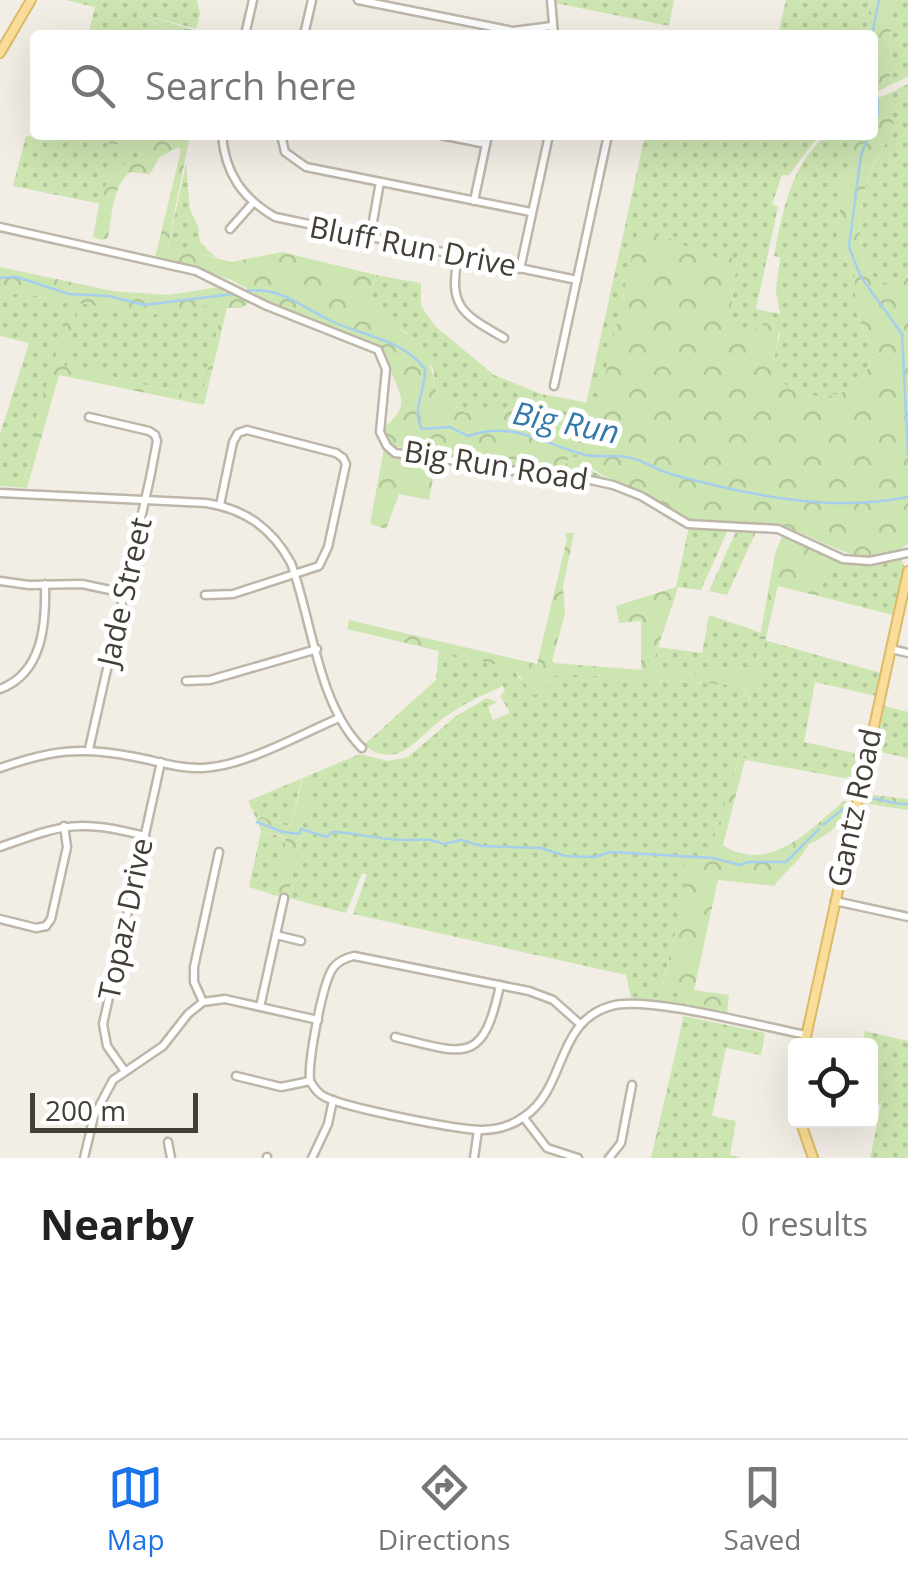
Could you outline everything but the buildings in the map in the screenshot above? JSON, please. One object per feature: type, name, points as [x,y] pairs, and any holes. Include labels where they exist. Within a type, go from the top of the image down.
[{"type":"main road","points":[[0,54],[31,0]]},
{"type":"main road","name":"Gantz Road","points":[[805,1038],[908,571]]},
{"type":"main road","points":[[803,1128],[813,1158]]},
{"type":"street","points":[[246,30],[254,0]]},
{"type":"street","points":[[305,30],[312,0]]},
{"type":"street","points":[[358,0],[513,30],[552,26]]},
{"type":"street","points":[[551,0],[553,30]]},
{"type":"street","points":[[223,140],[232,177],[253,203],[230,229]]},
{"type":"street","points":[[282,140],[290,158],[306,167],[531,212]]},
{"type":"street","points":[[474,201],[487,140]]},
{"type":"street","points":[[520,268],[548,140]]},
{"type":"street","points":[[554,386],[607,140]]},
{"type":"street","points":[[370,238],[380,182]]},
{"type":"street","name":"Bluff Run Drive","points":[[253,203],[286,222],[577,280]]},
{"type":"street","name":"Big Run Road","points":[[0,226],[196,271],[305,323],[378,350],[386,369],[380,432],[395,453],[500,472],[536,468],[613,485],[641,496],[679,521],[778,530],[843,559],[870,561],[908,553]]},
{"type":"street","points":[[458,257],[453,282],[457,304],[469,318],[504,338]]},
{"type":"street","name":"Jade Street","points":[[89,418],[158,433],[89,749]]},
{"type":"street","points":[[206,595],[233,594],[319,566],[325,557],[346,456],[236,429],[220,504]]},
{"type":"street","points":[[0,493],[220,504],[245,514],[271,533],[282,547],[296,576],[339,718],[362,748]]},
{"type":"street","points":[[0,581],[82,584],[124,592]]},
{"type":"street","points":[[0,689],[18,680],[33,663],[46,609],[45,584]]},
{"type":"street","points":[[186,681],[210,680],[317,649]]},
{"type":"street","points":[[890,649],[908,653]]},
{"type":"street","points":[[0,768],[41,754],[89,749],[198,768],[228,764],[339,718]]},
{"type":"street","name":"Topaz Drive","points":[[124,1070],[106,1046],[103,1024],[161,762]]},
{"type":"street","points":[[0,847],[64,826],[92,824],[145,836]]},
{"type":"street","points":[[0,919],[48,929],[67,847],[64,826]]},
{"type":"street","points":[[203,1002],[194,982],[194,967],[219,852]]},
{"type":"street","points":[[260,1007],[284,898]]},
{"type":"street","points":[[835,901],[908,917]]},
{"type":"street","points":[[276,936],[300,941]]},
{"type":"street","points":[[580,1024],[553,1000],[367,956],[347,958],[336,964],[330,974],[318,1020],[310,1081],[320,1094],[333,1100],[478,1130],[503,1127],[524,1118],[546,1096],[562,1052],[580,1024],[601,1010],[629,1002],[796,1038]]},
{"type":"street","points":[[395,1037],[448,1050],[468,1049],[484,1038],[488,1030],[500,985]]},
{"type":"street","points":[[84,1158],[104,1093],[124,1070],[163,1046],[188,1014],[203,1002],[218,999],[318,1020]]},
{"type":"street","points":[[236,1076],[281,1087],[310,1081]]},
{"type":"street","points":[[609,1158],[621,1144],[632,1084]]},
{"type":"street","points":[[312,1158],[333,1100]]},
{"type":"street","points":[[524,1118],[547,1148],[578,1158]]},
{"type":"street","points":[[474,1158],[478,1130]]},
{"type":"street","points":[[168,1142],[170,1158]]},
{"type":"green space","points":[[66,0],[197,0],[200,14],[196,29],[142,14],[136,15],[170,30],[89,30],[95,7]]},
{"type":"green space","points":[[555,0],[674,0],[669,26]]},
{"type":"green space","points":[[786,0],[871,0],[866,30],[779,30]]},
{"type":"green space","points":[[871,0],[891,0],[890,85],[878,91],[878,30],[866,30]]},
{"type":"green space","points":[[891,0],[908,0],[908,77],[890,85]]},
{"type":"green space","points":[[135,14],[194,30],[171,30]]},
{"type":"green space","points":[[908,84],[908,277],[881,286],[864,258],[861,208],[870,174],[893,128],[890,93]]},
{"type":"green space","points":[[890,93],[893,128],[865,190],[861,242],[864,258],[881,286],[908,277],[908,543],[877,557],[843,551],[777,525],[690,518],[601,474],[578,455],[570,455],[562,471],[532,464],[500,468],[393,446],[384,428],[398,413],[400,393],[378,345],[271,303],[232,280],[155,258],[181,150],[178,147],[159,158],[150,174],[130,172],[124,178],[114,202],[108,238],[102,240],[93,237],[108,180],[121,166],[143,154],[117,144],[58,140],[189,140],[168,245],[231,262],[282,252],[376,275],[371,299],[374,311],[416,343],[429,363],[436,391],[465,413],[510,410],[541,394],[595,404],[600,398],[639,225],[708,256],[737,259],[729,328],[749,331],[772,323],[778,326],[774,367],[782,382],[802,393],[827,396],[859,382],[874,354],[855,309],[855,277],[837,242],[842,184],[855,140],[878,140],[878,98]]},
{"type":"green space","points":[[26,136],[30,140],[117,144],[143,154],[116,172],[101,204],[13,186]]},
{"type":"green space","points":[[644,140],[815,140],[789,175],[782,175],[772,204],[778,207],[756,309],[780,314],[776,290],[780,258],[774,256],[796,175],[821,140],[855,140],[842,184],[837,242],[855,277],[855,309],[874,354],[860,382],[828,396],[792,390],[776,374],[774,360],[780,335],[772,323],[749,331],[729,328],[737,260],[708,256],[639,226],[600,398],[595,404],[586,404]]},
{"type":"green space","points":[[186,164],[190,210],[200,242],[215,257],[168,246]]},
{"type":"green space","points":[[0,267],[113,291],[168,295],[225,286],[251,302],[241,308],[227,308],[204,405],[59,375],[27,488],[0,486],[0,478],[25,478],[38,428],[34,423],[70,311],[76,312],[64,366],[201,398],[222,309],[205,306],[150,315],[26,294],[0,294]]},
{"type":"green space","points":[[376,275],[421,283],[421,306],[436,327],[494,375],[541,394],[510,410],[465,413],[436,391],[433,369],[407,333],[374,311],[371,299]]},
{"type":"green space","points":[[0,294],[88,304],[219,306],[222,309],[202,398],[63,366],[75,313],[24,479],[0,478],[0,434],[29,343],[0,336]]},
{"type":"green space","points":[[384,449],[395,457],[436,462],[429,500],[399,494],[386,529],[370,524]]},
{"type":"green space","points":[[570,455],[578,455],[590,470],[618,483],[562,471]]},
{"type":"green space","points":[[689,527],[728,530],[701,590],[676,587]]},
{"type":"green space","points":[[737,529],[756,532],[727,595],[709,591]]},
{"type":"green space","points":[[565,533],[574,533],[563,587],[565,614],[552,661],[556,663],[641,670],[641,621],[619,623],[616,606],[676,587],[650,671],[698,674],[706,667],[754,669],[775,554],[783,534],[843,560],[866,563],[865,568],[828,567],[818,596],[778,586],[751,702],[743,687],[734,685],[565,674],[551,676],[542,694],[534,695],[514,669],[347,629],[349,620],[537,664],[567,539]]},
{"type":"green space","points":[[901,559],[905,568],[893,615],[818,596],[828,566],[865,568],[866,563]]},
{"type":"green space","points":[[709,615],[762,633],[755,669],[706,667],[698,674],[650,671],[658,647],[702,653]]},
{"type":"green space","points":[[764,640],[881,673],[876,696],[815,682],[804,742],[863,755],[858,780],[740,755],[710,852],[706,858],[684,860],[684,899],[662,987],[686,994],[685,1006],[631,998],[626,975],[353,914],[367,875],[362,873],[346,913],[288,898],[311,782],[302,780],[290,827],[262,817],[257,820],[248,801],[360,754],[388,761],[408,757],[456,716],[487,698],[497,702],[488,707],[493,720],[510,713],[500,696],[505,691],[503,686],[452,712],[398,753],[377,753],[364,745],[436,680],[439,649],[514,669],[519,678],[542,694],[551,676],[565,674],[734,685],[743,687],[750,702]]},
{"type":"green space","points":[[880,705],[908,712],[908,758],[870,750]]},
{"type":"green space","points":[[740,755],[846,775],[850,779],[745,760],[723,845],[740,853],[756,855],[788,845],[843,801],[849,803],[839,822],[809,844],[774,886],[718,880],[694,990],[729,995],[727,1015],[685,1006],[686,994],[662,988],[684,899],[684,859],[706,858],[710,852]]},
{"type":"green space","points":[[303,780],[311,782],[288,898],[274,895],[286,842],[283,836],[261,831],[257,820],[262,817],[290,827]]},
{"type":"green space","points":[[863,794],[908,799],[908,810],[861,803]]},
{"type":"green space","points":[[261,831],[283,837],[286,843],[274,895],[249,887]]},
{"type":"green space","points":[[683,1016],[765,1033],[761,1055],[726,1048],[712,1116],[736,1121],[730,1155],[741,1158],[659,1158],[658,1144],[682,1038]]},
{"type":"green space","points":[[865,1031],[908,1041],[908,1158],[870,1158],[881,1105],[878,1038],[864,1038]]},
{"type":"green space","points":[[679,1038],[682,1039],[658,1144],[659,1158],[651,1158]]},
{"type":"waterway","points":[[873,30],[879,0]]},
{"type":"waterway","points":[[867,140],[861,155],[849,247],[861,277],[902,334],[908,455]]},
{"type":"waterway","name":"Big Run","points":[[0,278],[17,277],[69,294],[109,296],[144,305],[233,294]]},
{"type":"waterway","name":"Big Run","points":[[246,291],[279,294],[340,325],[405,350],[425,369],[418,407],[422,429],[450,427],[468,436],[514,432],[586,455],[631,458],[674,475],[790,499],[850,503],[908,497]]},
{"type":"waterway","points":[[862,799],[908,804]]},
{"type":"waterway","points":[[823,825],[849,804]]},
{"type":"waterway","points":[[257,822],[283,832],[299,834],[301,829],[327,837],[332,832],[443,844],[461,840],[482,846],[541,848],[566,856],[595,857],[610,852],[713,858],[740,865],[786,862],[819,829]]}]
